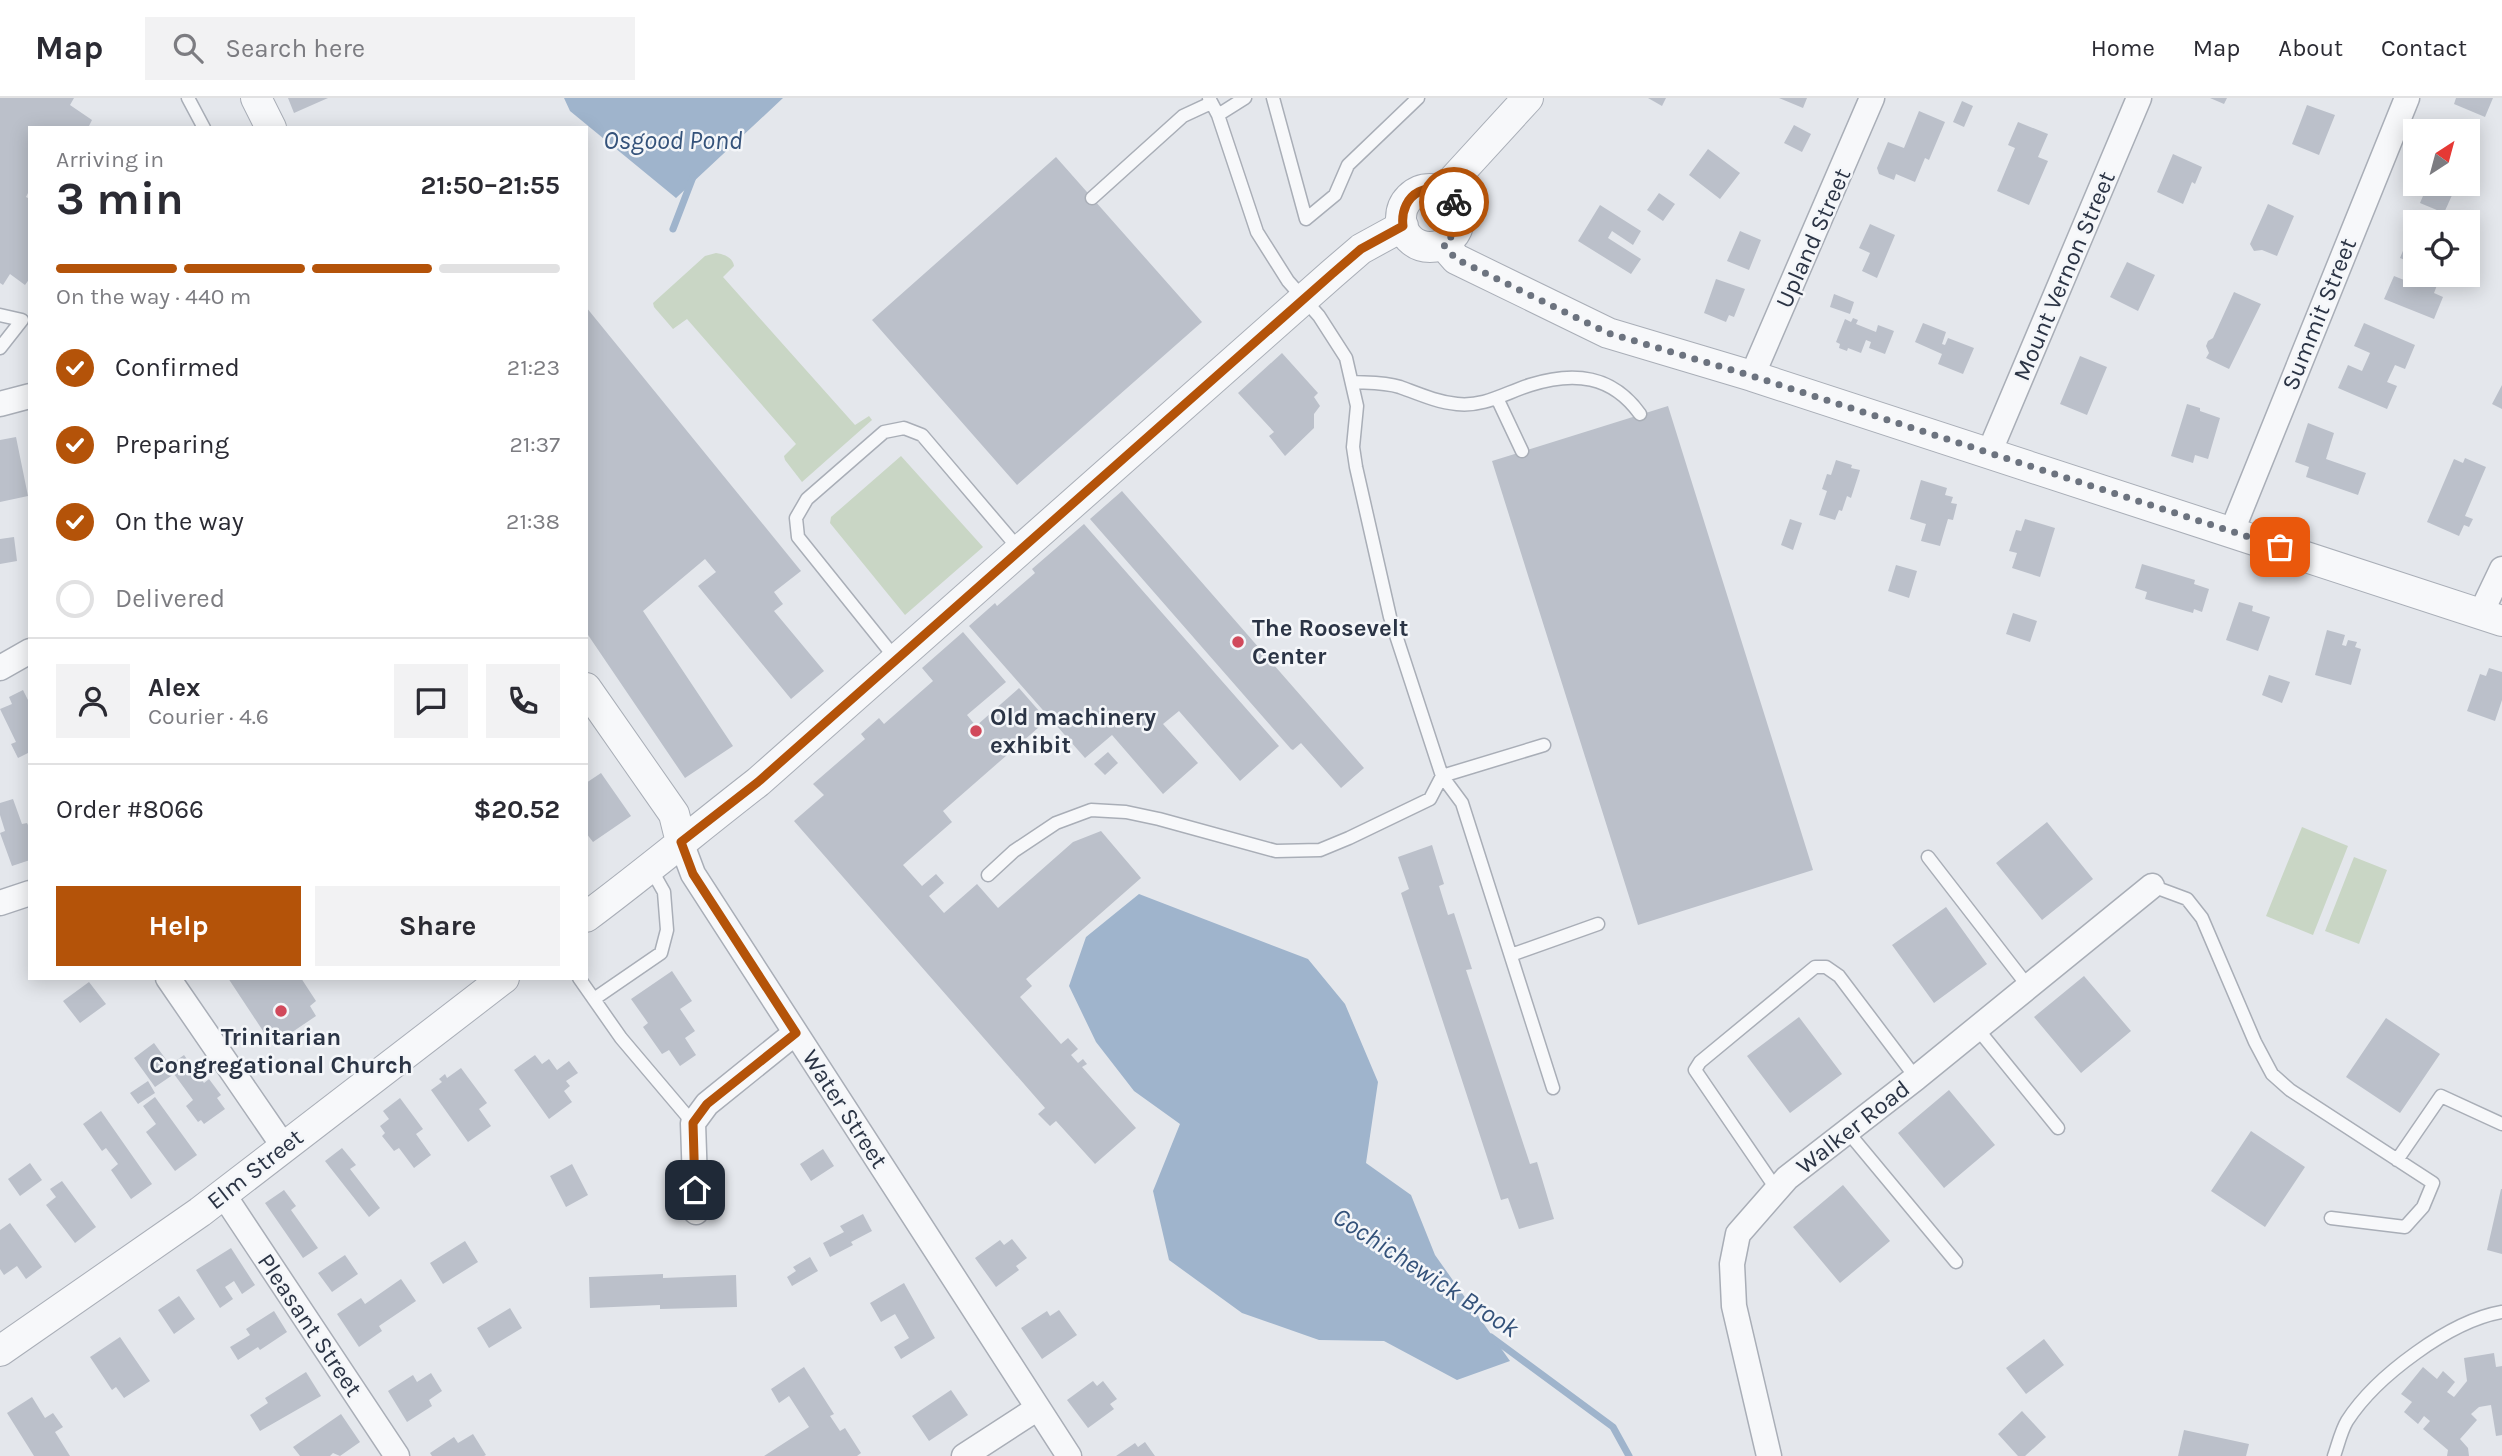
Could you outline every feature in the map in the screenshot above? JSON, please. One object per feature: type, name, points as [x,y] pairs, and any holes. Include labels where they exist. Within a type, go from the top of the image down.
[{"type":"street","points":[[256,98],[270,126]]},
{"type":"street","points":[[1442,192],[1528,98]]},
{"type":"street","name":"Upland Street","points":[[1752,376],[1872,98]]},
{"type":"street","name":"Mount Vernon Street","points":[[1989,453],[2139,98]]},
{"type":"street","name":"Summit Street","points":[[2232,531],[2407,98]]},
{"type":"street","points":[[1424,190],[1442,192],[1456,204],[1459,221],[1457,231],[1443,244],[1423,246],[1414,242],[1403,226],[1402,216],[1409,198],[1424,190]]},
{"type":"street","points":[[588,916],[651,869],[758,782],[1361,249],[1403,226]]},
{"type":"street","points":[[1443,244],[1456,259],[1608,333],[1752,376],[2491,617],[2502,569]]},
{"type":"street","points":[[0,404],[28,397]]},
{"type":"street","points":[[0,668],[28,653]]},
{"type":"street","name":"Water Street","points":[[588,691],[674,814],[693,874],[1069,1456]]},
{"type":"street","name":"Walker Road","points":[[1769,1456],[1734,1306],[1732,1264],[1738,1234],[1787,1178],[1916,1078],[2152,886]]},
{"type":"street","points":[[0,903],[28,894]]},
{"type":"street","points":[[169,980],[284,1147]]},
{"type":"street","name":"Elm Street","points":[[0,1352],[223,1194],[501,980]]},
{"type":"street","points":[[695,1212],[693,1123],[707,1104],[796,1033]]},
{"type":"street","name":"Pleasant Street","points":[[223,1194],[397,1456]]},
{"type":"street","points":[[964,1456],[1038,1408]]},
{"type":"lane","points":[[188,98],[203,126]]},
{"type":"lane","points":[[1218,116],[1245,98]]},
{"type":"lane","points":[[1273,98],[1306,219],[1335,195],[1348,165],[1418,98]]},
{"type":"lane","points":[[1092,198],[1183,116],[1210,100],[1218,116],[1257,232],[1288,281],[1319,316],[1346,358],[1357,406],[1353,447],[1356,467],[1390,617],[1442,776],[1462,803],[1553,1088]]},
{"type":"lane","points":[[0,315],[26,315]]},
{"type":"lane","points":[[0,348],[26,315]]},
{"type":"lane","points":[[1352,382],[1379,383],[1457,404],[1477,404],[1531,385],[1583,377],[1603,383],[1622,394],[1640,414]]},
{"type":"lane","points":[[1497,398],[1522,451]]},
{"type":"lane","points":[[897,659],[798,537],[796,518],[807,499],[884,432],[904,428],[922,435],[1019,549]]},
{"type":"lane","points":[[988,875],[1014,851],[1056,823],[1091,810],[1126,812],[1159,819],[1276,851],[1320,850],[1430,799],[1442,776],[1544,745]]},
{"type":"lane","points":[[1928,857],[2027,985]]},
{"type":"lane","points":[[594,999],[661,953],[667,930],[664,892],[651,869]]},
{"type":"lane","points":[[2152,886],[2187,899],[2202,918],[2255,1042],[2272,1074],[2290,1090],[2434,1183],[2423,1207],[2405,1227],[2330,1218]]},
{"type":"lane","points":[[1511,955],[1598,924]]},
{"type":"lane","points":[[1777,1190],[1695,1070],[1700,1062],[1815,967],[1826,967],[1839,976],[1916,1078]]},
{"type":"lane","points":[[580,980],[629,1047],[693,1123]]},
{"type":"lane","points":[[1976,1027],[2058,1128]]},
{"type":"lane","points":[[2397,1160],[2441,1096],[2502,1124]]},
{"type":"lane","points":[[1847,1131],[1956,1262]]},
{"type":"lane","points":[[2334,1456],[2346,1422],[2382,1381],[2423,1348],[2482,1315],[2502,1312]]},
{"type":"green space","points":[[716,253],[727,256],[734,266],[723,277],[855,425],[869,416],[872,420],[802,482],[784,456],[796,444],[687,319],[673,329],[654,307],[653,303],[705,256]]},
{"type":"green space","points":[[901,456],[983,547],[905,615],[830,523],[831,517]]},
{"type":"green space","points":[[2302,827],[2348,846],[2313,935],[2266,916]]},
{"type":"green space","points":[[2354,857],[2387,870],[2359,944],[2325,931]]},
{"type":"water","name":"Osgood Pond","points":[[564,98],[783,98],[676,198],[570,111]]},
{"type":"water","points":[[1139,894],[1308,959],[1345,1004],[1378,1082],[1366,1163],[1411,1195],[1435,1255],[1510,1361],[1457,1380],[1384,1341],[1319,1340],[1242,1313],[1169,1260],[1153,1191],[1180,1124],[1134,1091],[1096,1042],[1069,986],[1086,937]]},
{"type":"building","points":[[0,98],[74,98],[70,105],[92,120],[89,126],[28,126],[28,281],[25,285],[10,274],[3,285],[0,283]]},
{"type":"building","points":[[288,98],[328,98],[294,113]]},
{"type":"building","points":[[1648,98],[1666,98],[1662,106]]},
{"type":"building","points":[[1779,98],[1807,98],[1803,108]]},
{"type":"building","points":[[2210,98],[2227,98],[2224,104]]},
{"type":"building","points":[[2456,98],[2493,98],[2485,117],[2454,104]]},
{"type":"building","points":[[1962,101],[1973,106],[1964,127],[1953,122]]},
{"type":"building","points":[[2307,105],[2335,115],[2319,155],[2292,144]]},
{"type":"building","points":[[1919,111],[1945,122],[1929,160],[1925,158],[1915,182],[1896,174],[1894,180],[1879,174],[1877,168],[1888,142],[1904,148]]},
{"type":"building","points":[[2018,122],[2048,134],[2038,157],[2048,161],[2029,205],[1997,191],[2015,148],[2008,145]]},
{"type":"building","points":[[1794,125],[1811,134],[1802,152],[1784,143]]},
{"type":"building","points":[[1708,149],[1740,173],[1720,199],[1689,175]]},
{"type":"building","points":[[2173,154],[2202,167],[2183,204],[2157,192]]},
{"type":"building","points":[[1056,157],[1202,322],[1017,485],[872,320]]},
{"type":"building","points":[[1659,193],[1675,204],[1663,221],[1647,210]]},
{"type":"building","points":[[2423,196],[2452,196],[2445,210],[2437,210],[2420,203]]},
{"type":"building","points":[[2268,204],[2294,216],[2277,256],[2262,250],[2254,251],[2250,244]]},
{"type":"building","points":[[1600,205],[1641,231],[1633,245],[1612,231],[1608,238],[1641,259],[1631,274],[1578,241]]},
{"type":"building","points":[[1870,224],[1895,235],[1877,278],[1862,271],[1870,253],[1859,248]]},
{"type":"building","points":[[1740,231],[1761,240],[1749,270],[1727,261]]},
{"type":"building","points":[[2127,262],[2155,275],[2138,311],[2110,297]]},
{"type":"building","points":[[2394,276],[2403,280],[2403,287],[2436,287],[2434,293],[2443,297],[2434,319],[2384,299]]},
{"type":"building","points":[[1716,279],[1745,289],[1734,317],[1729,315],[1726,322],[1704,313]]},
{"type":"building","points":[[2234,292],[2261,304],[2229,369],[2206,358],[2209,353],[2206,346],[2213,338]]},
{"type":"building","points":[[1834,294],[1854,302],[1850,314],[1830,307]]},
{"type":"building","points":[[588,309],[801,571],[774,592],[783,604],[774,611],[824,671],[791,699],[698,586],[716,572],[705,559],[643,611],[733,746],[685,778],[588,635]]},
{"type":"building","points":[[1853,318],[1858,320],[1856,324],[1876,332],[1878,325],[1894,331],[1885,354],[1869,348],[1871,342],[1866,340],[1861,353],[1839,348],[1840,344],[1836,342],[1845,319],[1851,322]]},
{"type":"building","points":[[1923,323],[1946,332],[1942,344],[1945,345],[1948,338],[1974,348],[1963,374],[1938,364],[1942,354],[1915,342]]},
{"type":"building","points":[[2364,323],[2415,345],[2405,369],[2395,365],[2387,382],[2397,386],[2387,409],[2338,388],[2348,365],[2362,371],[2370,353],[2354,346]]},
{"type":"building","points":[[1282,353],[1318,393],[1314,397],[1320,406],[1314,414],[1314,428],[1285,456],[1269,436],[1274,432],[1238,393]]},
{"type":"building","points":[[2080,356],[2107,367],[2087,415],[2060,404]]},
{"type":"building","points":[[2502,385],[2502,409],[2492,404]]},
{"type":"building","points":[[2187,404],[2220,418],[2208,459],[2195,455],[2193,463],[2171,456]]},
{"type":"building","points":[[1668,406],[1813,870],[1638,925],[1492,461]]},
{"type":"building","points":[[2308,423],[2334,433],[2326,459],[2366,473],[2358,495],[2306,477],[2309,467],[2295,462]]},
{"type":"building","points":[[16,437],[28,496],[0,502],[0,440]]},
{"type":"building","points":[[2465,458],[2486,467],[2465,516],[2473,519],[2469,527],[2464,525],[2459,536],[2427,522],[2454,459],[2463,463]]},
{"type":"building","points":[[1836,460],[1860,470],[1851,498],[1847,496],[1842,511],[1839,510],[1835,520],[1819,515],[1827,491],[1822,489]]},
{"type":"building","points":[[1921,480],[1947,488],[1945,495],[1953,497],[1951,503],[1957,504],[1953,520],[1948,519],[1940,546],[1921,541],[1926,524],[1910,519]]},
{"type":"building","points":[[1122,491],[1364,768],[1341,788],[1301,743],[1291,749],[1090,519]]},
{"type":"building","points":[[1790,519],[1802,523],[1793,550],[1781,545]]},
{"type":"building","points":[[2025,519],[2055,528],[2040,577],[2012,568],[2017,553],[2009,551],[2016,530],[2021,531]]},
{"type":"building","points":[[1084,524],[1279,746],[1240,781],[1179,711],[1163,724],[1198,763],[1163,794],[1112,735],[1085,758],[969,626],[1035,573],[1032,569]]},
{"type":"building","points":[[14,537],[17,561],[0,564],[0,539]]},
{"type":"building","points":[[2142,564],[2195,580],[2194,584],[2209,589],[2202,612],[2194,609],[2193,613],[2145,599],[2147,592],[2135,588]]},
{"type":"building","points":[[1896,565],[1917,571],[1909,598],[1888,591]]},
{"type":"building","points":[[2239,602],[2253,606],[2252,611],[2270,617],[2258,651],[2226,640]]},
{"type":"building","points":[[2013,613],[2037,621],[2030,642],[2006,634]]},
{"type":"building","points":[[2327,630],[2345,635],[2342,645],[2346,646],[2348,640],[2357,642],[2355,647],[2361,649],[2351,685],[2315,675]]},
{"type":"building","points":[[963,632],[1006,682],[967,715],[976,726],[1019,688],[1047,720],[943,811],[952,822],[903,865],[922,886],[936,874],[944,883],[929,896],[944,913],[977,884],[998,908],[1073,842],[1101,831],[1141,878],[1026,979],[1032,986],[1020,997],[1061,1044],[1068,1038],[1078,1049],[1071,1055],[1078,1063],[1083,1059],[1087,1064],[1082,1067],[1136,1128],[1095,1164],[1056,1121],[1050,1126],[1038,1114],[1045,1108],[794,821],[824,795],[813,784],[865,739],[861,734],[879,718],[884,724],[933,681],[922,668]]},
{"type":"building","points":[[2489,668],[2502,672],[2502,700],[2495,721],[2467,711],[2480,674],[2486,676]]},
{"type":"building","points":[[2269,675],[2290,682],[2282,703],[2262,695]]},
{"type":"building","points":[[23,690],[28,700],[28,753],[18,758],[11,744],[16,742],[0,709],[12,704],[9,697]]},
{"type":"building","points":[[1108,752],[1118,763],[1105,775],[1094,764]]},
{"type":"building","points":[[601,773],[631,816],[593,842],[588,836],[588,782]]},
{"type":"building","points":[[13,799],[22,824],[28,825],[28,861],[12,866],[0,833],[5,831],[0,815],[0,803]]},
{"type":"building","points":[[2047,822],[2093,879],[2042,920],[1996,863]]},
{"type":"building","points":[[1432,845],[1444,884],[1439,886],[1448,915],[1454,913],[1472,969],[1466,970],[1530,1164],[1537,1162],[1554,1219],[1519,1229],[1508,1198],[1501,1200],[1401,893],[1409,889],[1398,857]]},
{"type":"building","points":[[1946,907],[1987,964],[1934,1003],[1892,945]]},
{"type":"building","points":[[672,971],[692,1001],[680,1009],[695,1031],[685,1038],[696,1055],[680,1066],[669,1050],[662,1054],[643,1027],[648,1023],[631,999]]},
{"type":"building","points":[[2084,976],[2131,1031],[2081,1073],[2034,1017]]},
{"type":"building","name":"Trinitarian Congregational Church","points":[[229,980],[302,980],[316,1001],[310,1006],[316,1016],[279,1041],[271,1030],[265,1034]]},
{"type":"building","points":[[89,982],[106,1004],[80,1023],[63,1001]]},
{"type":"building","points":[[1799,1017],[1842,1074],[1790,1113],[1747,1056]]},
{"type":"building","points":[[2386,1018],[2440,1054],[2400,1113],[2346,1077]]},
{"type":"building","points":[[154,1043],[170,1065],[184,1055],[204,1083],[209,1079],[221,1095],[217,1098],[225,1109],[204,1124],[201,1120],[198,1122],[186,1106],[193,1100],[174,1074],[155,1087],[134,1058]]},
{"type":"building","points":[[535,1055],[542,1064],[549,1059],[557,1070],[569,1061],[578,1073],[566,1081],[570,1086],[564,1091],[572,1102],[549,1119],[514,1070]]},
{"type":"building","points":[[461,1068],[487,1103],[479,1109],[491,1126],[468,1142],[431,1090],[442,1082],[439,1079],[445,1074],[447,1078]]},
{"type":"building","points":[[148,1081],[155,1093],[138,1104],[130,1093]]},
{"type":"building","points":[[1949,1090],[1995,1145],[1944,1188],[1898,1133]]},
{"type":"building","points":[[155,1097],[197,1155],[175,1171],[146,1132],[156,1124],[143,1106]]},
{"type":"building","points":[[400,1098],[423,1129],[416,1134],[431,1155],[414,1168],[399,1148],[394,1151],[382,1136],[385,1133],[380,1126],[389,1119],[383,1111]]},
{"type":"building","points":[[101,1111],[152,1184],[131,1199],[111,1170],[118,1164],[106,1148],[102,1151],[83,1124]]},
{"type":"building","points":[[2251,1131],[2305,1167],[2265,1227],[2211,1191]]},
{"type":"building","points":[[342,1148],[356,1165],[350,1169],[380,1208],[369,1217],[325,1161]]},
{"type":"building","points":[[823,1149],[834,1166],[811,1181],[800,1164]]},
{"type":"building","points":[[30,1163],[42,1180],[20,1196],[8,1179]]},
{"type":"building","points":[[572,1164],[588,1195],[566,1207],[550,1176]]},
{"type":"building","points":[[62,1181],[96,1227],[75,1243],[46,1205],[56,1197],[50,1189]]},
{"type":"building","points":[[1843,1185],[1890,1241],[1840,1283],[1793,1227]]},
{"type":"building","points":[[2502,1189],[2502,1254],[2487,1250]]},
{"type":"building","points":[[284,1190],[296,1206],[291,1210],[318,1248],[303,1258],[265,1203]]},
{"type":"building","points":[[863,1214],[872,1231],[830,1257],[823,1243],[844,1232],[840,1226]]},
{"type":"building","points":[[10,1223],[42,1267],[26,1279],[17,1266],[4,1275],[0,1269],[0,1230]]},
{"type":"building","points":[[1012,1239],[1027,1258],[1016,1266],[1019,1270],[996,1287],[975,1258],[1000,1240],[1004,1245]]},
{"type":"building","points":[[465,1241],[478,1262],[443,1284],[430,1263]]},
{"type":"building","points":[[231,1248],[255,1285],[242,1294],[234,1281],[225,1287],[233,1299],[220,1308],[196,1270]]},
{"type":"building","points":[[345,1255],[358,1274],[332,1292],[318,1273]]},
{"type":"building","points":[[810,1257],[818,1271],[792,1286],[787,1277],[796,1271],[793,1267]]},
{"type":"building","points":[[663,1274],[663,1278],[736,1275],[737,1307],[660,1309],[660,1305],[590,1308],[589,1277]]},
{"type":"building","points":[[401,1279],[416,1301],[379,1326],[382,1331],[359,1347],[337,1314],[361,1298],[365,1304]]},
{"type":"building","points":[[904,1283],[935,1338],[901,1359],[894,1347],[909,1338],[895,1314],[881,1322],[870,1303]]},
{"type":"building","points":[[179,1296],[195,1319],[174,1334],[158,1310]]},
{"type":"building","points":[[510,1308],[522,1328],[489,1348],[477,1328]]},
{"type":"building","points":[[1059,1310],[1077,1335],[1042,1359],[1021,1328],[1047,1311],[1050,1316]]},
{"type":"building","points":[[274,1311],[287,1332],[260,1350],[258,1347],[238,1360],[230,1347],[250,1335],[246,1329]]},
{"type":"building","points":[[120,1337],[150,1381],[124,1398],[116,1387],[112,1390],[90,1357]]},
{"type":"building","points":[[2044,1339],[2064,1365],[2026,1394],[2006,1368]]},
{"type":"building","points":[[2494,1353],[2496,1367],[2502,1366],[2502,1435],[2496,1436],[2491,1405],[2479,1407],[2471,1414],[2477,1420],[2460,1439],[2468,1448],[2469,1456],[2447,1456],[2448,1450],[2423,1429],[2430,1421],[2424,1416],[2418,1424],[2404,1412],[2412,1402],[2401,1394],[2423,1367],[2437,1379],[2443,1371],[2455,1382],[2447,1392],[2454,1397],[2467,1381],[2464,1358]]},
{"type":"building","points":[[804,1367],[834,1414],[830,1416],[840,1431],[845,1428],[861,1453],[857,1456],[764,1456],[809,1427],[789,1396],[779,1403],[771,1389]]},
{"type":"building","points":[[306,1372],[321,1396],[260,1431],[250,1415],[268,1403],[265,1398]]},
{"type":"building","points":[[431,1373],[442,1391],[429,1400],[432,1406],[407,1422],[388,1391],[413,1375],[417,1382]]},
{"type":"building","points":[[1093,1381],[1097,1386],[1103,1381],[1117,1399],[1110,1404],[1114,1409],[1088,1428],[1067,1400]]},
{"type":"building","points":[[951,1390],[968,1415],[929,1441],[912,1416]]},
{"type":"building","points":[[32,1397],[45,1418],[53,1413],[63,1427],[55,1432],[70,1456],[34,1456],[7,1413]]},
{"type":"building","points":[[2022,1411],[2046,1437],[2025,1456],[2018,1456],[1998,1434]]},
{"type":"building","points":[[341,1414],[360,1442],[340,1456],[333,1453],[330,1456],[300,1456],[293,1447]]},
{"type":"building","points":[[2184,1430],[2249,1444],[2246,1456],[2178,1456]]},
{"type":"building","points":[[473,1434],[486,1455],[432,1456],[430,1453],[454,1437],[458,1443]]},
{"type":"building","points":[[1145,1442],[1155,1456],[1116,1456],[1135,1443],[1138,1447]]},
{"type":"waterway","name":"Cochichewick Brook","points":[[673,229],[693,177]]},
{"type":"waterway","name":"Cochichewick Brook","points":[[1491,1337],[1613,1427],[1629,1456]]},
{"type":"way so far","points":[[1454,202],[1459,212],[1457,231],[1443,244],[1456,259],[1608,333],[1752,376],[2280,547]]},
{"type":"place","name":"The Roosevelt Center","points":[[1238,642]]},
{"type":"place","name":"Old machinery exhibit","points":[[976,731]]},
{"type":"place","name":"Trinitarian Congregational Church","points":[[281,1011]]},
{"type":"route","points":[[695,1190],[693,1123],[707,1104],[796,1033],[693,874],[681,842],[758,782],[1361,249],[1403,226],[1404,206],[1409,198],[1424,190],[1433,189],[1442,192],[1454,202]]}]
